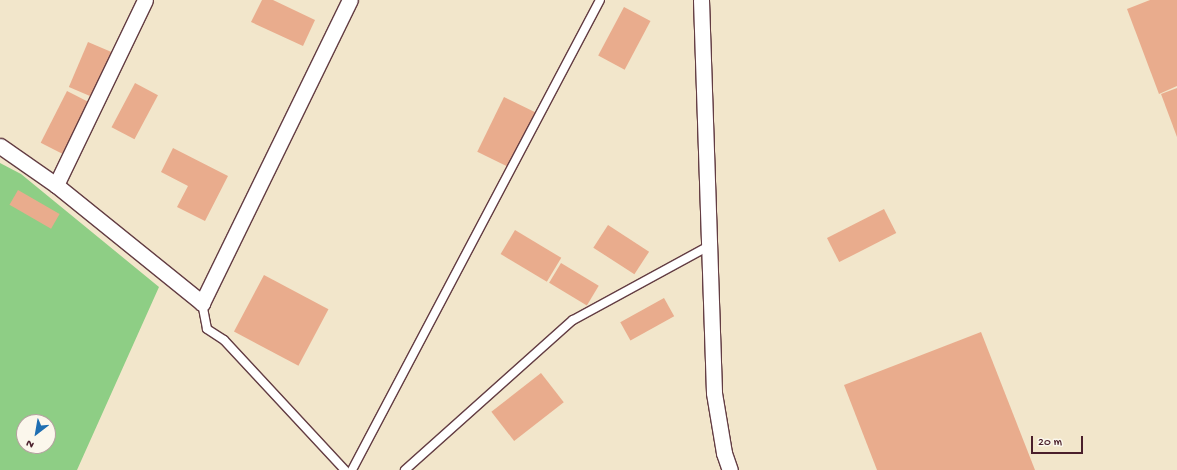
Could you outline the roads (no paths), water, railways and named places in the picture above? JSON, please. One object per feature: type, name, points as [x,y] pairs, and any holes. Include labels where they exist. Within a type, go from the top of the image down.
[{"type":"street","points":[[56,184],[145,0]]},
{"type":"street","points":[[0,146],[56,184],[202,303],[350,0]]},
{"type":"street","points":[[701,0],[714,393],[724,453],[730,470]]},
{"type":"lane","points":[[352,470],[600,0]]},
{"type":"lane","points":[[405,470],[572,320],[709,246]]},
{"type":"lane","points":[[202,303],[207,329],[224,340],[345,470]]}]
